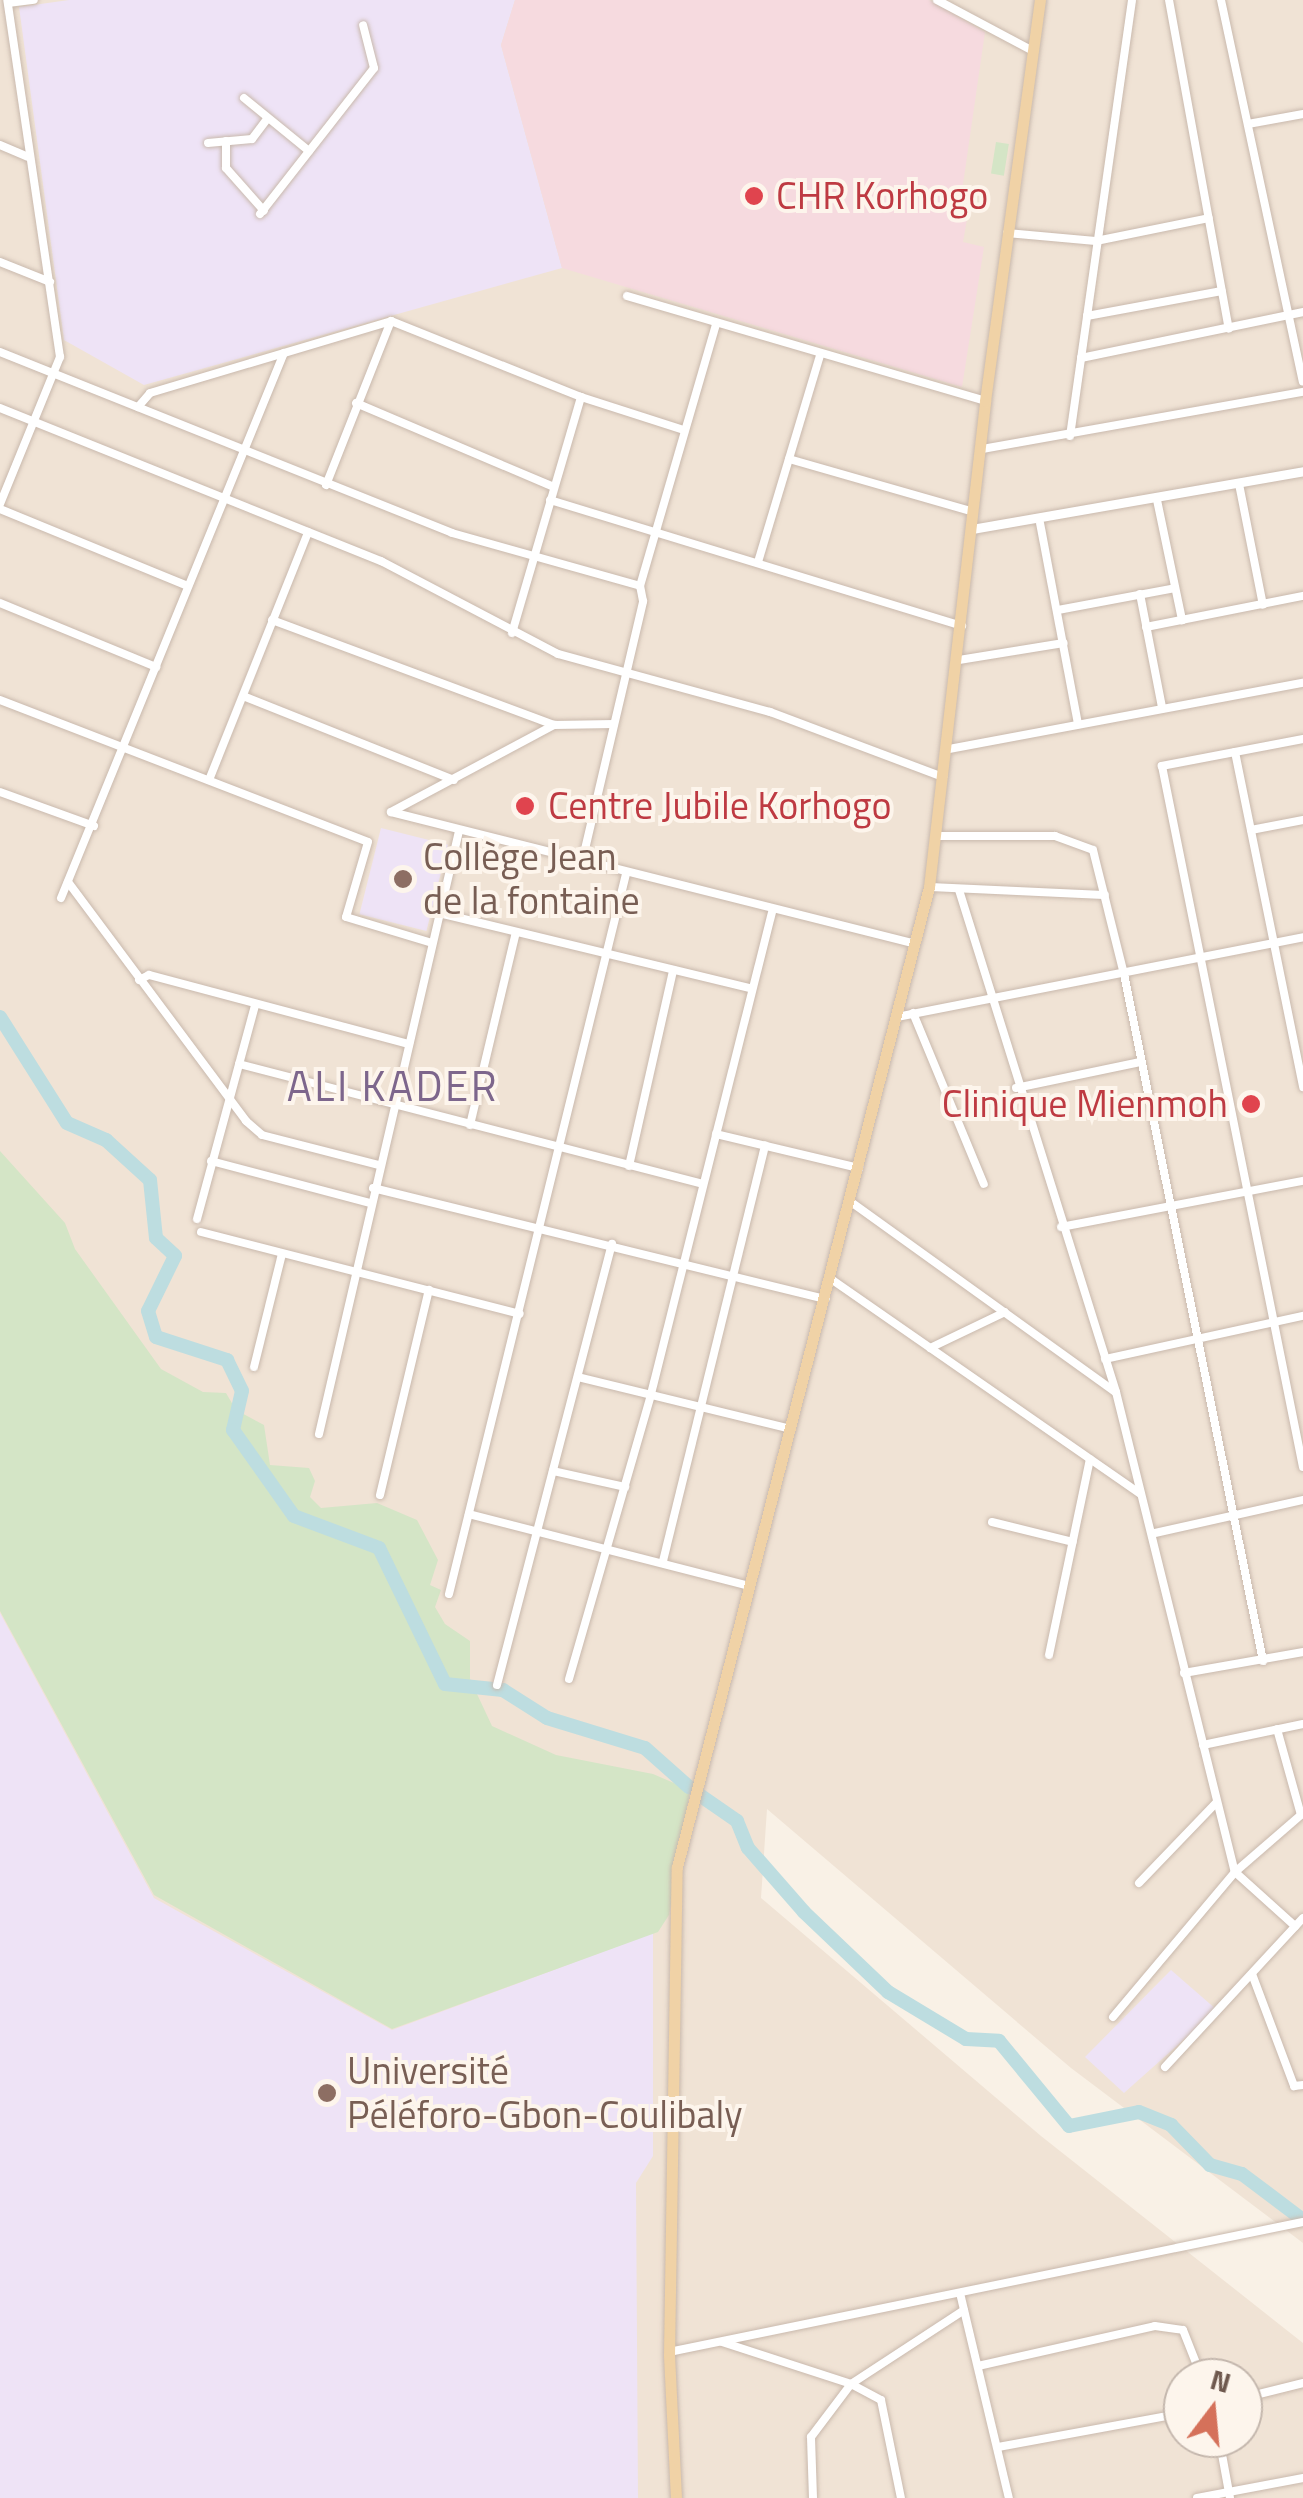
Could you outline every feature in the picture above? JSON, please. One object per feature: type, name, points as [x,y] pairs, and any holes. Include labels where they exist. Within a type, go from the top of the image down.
[{"type":"main road","points":[[676,2498],[669,2352],[677,1867],[930,887],[960,660],[984,401],[1040,0]]},
{"type":"street","points":[[34,0],[8,2],[60,357],[0,506],[188,586]]},
{"type":"street","points":[[936,0],[1033,51]]},
{"type":"street","points":[[1070,436],[1132,0]]},
{"type":"street","points":[[1169,0],[1229,329]]},
{"type":"street","points":[[1221,0],[1303,381]]},
{"type":"street","points":[[226,142],[226,168],[262,212],[374,68],[362,25]]},
{"type":"street","points":[[0,38],[13,43]]},
{"type":"street","points":[[244,98],[309,152]]},
{"type":"street","points":[[1248,124],[1303,114]]},
{"type":"street","points":[[208,144],[252,138],[268,118]]},
{"type":"street","points":[[0,145],[28,157]]},
{"type":"street","points":[[1007,233],[1096,241],[1210,218]]},
{"type":"street","points":[[0,262],[50,282]]},
{"type":"street","points":[[1087,316],[1222,291]]},
{"type":"street","points":[[627,296],[820,356],[984,401]]},
{"type":"street","points":[[1081,358],[1303,312]]},
{"type":"street","points":[[138,408],[150,392],[391,321],[581,397],[684,430]]},
{"type":"street","points":[[326,485],[391,321]]},
{"type":"street","points":[[582,862],[642,600],[640,586],[716,324]]},
{"type":"street","points":[[0,352],[326,485],[534,557],[640,586]]},
{"type":"street","points":[[62,898],[284,352]]},
{"type":"street","points":[[758,562],[820,356]]},
{"type":"street","points":[[982,449],[1303,392]]},
{"type":"street","points":[[512,633],[581,397]]},
{"type":"street","points":[[356,403],[554,487]]},
{"type":"street","points":[[0,408],[381,562],[558,654],[770,712],[946,778]]},
{"type":"street","points":[[789,459],[974,512]]},
{"type":"street","points":[[972,530],[1040,522],[1303,472]]},
{"type":"street","points":[[1239,484],[1263,605]]},
{"type":"street","points":[[550,500],[655,528],[962,626]]},
{"type":"street","points":[[1157,500],[1182,620]]},
{"type":"street","points":[[1040,522],[1078,724]]},
{"type":"street","points":[[209,780],[308,532]]},
{"type":"street","points":[[1058,610],[1175,588]]},
{"type":"street","points":[[1140,594],[1162,706]]},
{"type":"street","points":[[1146,627],[1303,596]]},
{"type":"street","points":[[0,603],[156,667]]},
{"type":"street","points":[[272,620],[554,726],[614,724]]},
{"type":"street","points":[[960,660],[1064,644]]},
{"type":"street","points":[[949,749],[1303,682]]},
{"type":"street","points":[[242,696],[454,780]]},
{"type":"street","points":[[0,700],[368,842],[346,917],[432,943]]},
{"type":"street","points":[[554,726],[391,812],[772,911],[916,944]]},
{"type":"street","points":[[1303,739],[1162,766],[1303,1467]]},
{"type":"street","points":[[1236,752],[1303,1087]]},
{"type":"street","points":[[0,792],[94,826]]},
{"type":"street","points":[[1251,830],[1303,820]]},
{"type":"street","points":[[319,1434],[459,831]]},
{"type":"street","points":[[937,836],[1026,834],[1083,843],[1093,850],[1124,974],[1263,1661]]},
{"type":"street","points":[[449,1594],[626,874]]},
{"type":"street","points":[[68,882],[226,1096],[262,1136],[379,1165]]},
{"type":"street","points":[[930,887],[1105,894]]},
{"type":"street","points":[[959,890],[1016,1088],[1116,1392],[1236,1872],[1296,1926]]},
{"type":"street","points":[[569,1679],[651,1394],[772,911]]},
{"type":"street","points":[[439,913],[752,990]]},
{"type":"street","points":[[470,1125],[516,932]]},
{"type":"street","points":[[897,1016],[1303,937]]},
{"type":"street","points":[[629,1166],[673,970]]},
{"type":"street","points":[[139,980],[150,975],[409,1044]]},
{"type":"street","points":[[196,1218],[226,1096],[255,1005]]},
{"type":"street","points":[[913,1013],[984,1184]]},
{"type":"street","points":[[1016,1088],[1140,1062]]},
{"type":"street","points":[[238,1064],[703,1184]]},
{"type":"street","points":[[716,1134],[859,1168]]},
{"type":"street","points":[[663,1562],[698,1406],[765,1145]]},
{"type":"street","points":[[211,1161],[370,1203]]},
{"type":"street","points":[[1061,1226],[1247,1189],[1303,1182]]},
{"type":"street","points":[[374,1188],[682,1260],[826,1299]]},
{"type":"street","points":[[851,1202],[1116,1392]]},
{"type":"street","points":[[201,1232],[520,1314]]},
{"type":"street","points":[[497,1685],[612,1244]]},
{"type":"street","points":[[254,1368],[282,1254]]},
{"type":"street","points":[[831,1279],[1140,1494]]},
{"type":"street","points":[[380,1495],[429,1290]]},
{"type":"street","points":[[930,1348],[1005,1312]]},
{"type":"street","points":[[1105,1360],[1303,1316]]},
{"type":"street","points":[[578,1377],[791,1428]]},
{"type":"street","points":[[1049,1655],[1090,1459]]},
{"type":"street","points":[[553,1471],[625,1487]]},
{"type":"street","points":[[1154,1533],[1303,1500]]},
{"type":"street","points":[[469,1514],[750,1586]]},
{"type":"street","points":[[992,1522],[1073,1542]]},
{"type":"street","points":[[1184,1673],[1303,1652]]},
{"type":"street","points":[[1203,1745],[1303,1724]]},
{"type":"street","points":[[1113,2017],[1236,1872],[1302,1814],[1277,1729]]},
{"type":"street","points":[[1139,1883],[1218,1802]]},
{"type":"street","points":[[1165,2068],[1303,1918]]},
{"type":"street","points":[[1252,1974],[1294,2086],[1303,2085]]},
{"type":"street","points":[[669,2352],[1303,2222]]},
{"type":"street","points":[[960,2293],[1010,2498]]},
{"type":"street","points":[[814,2498],[807,2448],[850,2384],[964,2310]]},
{"type":"street","points":[[978,2366],[1154,2326],[1183,2330],[1194,2358]]},
{"type":"street","points":[[722,2342],[850,2384],[882,2400],[901,2498]]},
{"type":"street","points":[[1263,2393],[1303,2382]]},
{"type":"street","points":[[998,2447],[1163,2417]]},
{"type":"street","points":[[1223,2458],[1229,2495]]},
{"type":"street","points":[[1197,2498],[1303,2478]]},
{"type":"shaded area","points":[[0,0],[1303,0],[1303,2243],[1071,2068],[767,1809],[761,1898],[1041,2136],[1303,2343],[1303,2498],[0,2498]]},
{"type":"shaded area","points":[[69,0],[515,0],[501,45],[562,268],[144,385],[64,340],[19,7]]},
{"type":"shaded area","name":"CHR Korhogo","points":[[515,0],[929,0],[985,32],[962,191],[970,202],[963,242],[984,247],[962,387],[562,268],[501,45]]},
{"type":"shaded area","name":"Collège Jean de la fontaine","points":[[381,828],[448,845],[426,931],[359,914]]},
{"type":"shaded area","name":"Université Péléforo-Gbon-Coulibaly","points":[[0,1613],[154,1898],[392,2030],[653,1933],[653,2156],[636,2183],[638,2498],[0,2498]]},
{"type":"shaded area","points":[[1171,1970],[1217,2010],[1124,2093],[1085,2057]]},
{"type":"green space","points":[[996,142],[1009,144],[1004,176],[991,174]]},
{"type":"green space","points":[[0,1151],[65,1223],[75,1249],[161,1369],[203,1392],[226,1393],[236,1410],[264,1425],[270,1465],[309,1468],[315,1481],[310,1497],[321,1508],[377,1503],[417,1520],[438,1560],[430,1585],[441,1590],[435,1607],[445,1624],[470,1641],[470,1679],[492,1726],[556,1755],[653,1774],[690,1790],[669,1915],[658,1932],[392,2029],[154,1895],[0,1611]]},
{"type":"waterway","points":[[0,1017],[67,1123],[106,1140],[150,1180],[156,1238],[175,1256],[148,1311],[156,1337],[227,1360],[242,1391],[233,1430],[294,1516],[379,1548],[445,1684],[503,1690],[547,1718],[645,1748],[689,1787]]},
{"type":"waterway","points":[[701,1796],[737,1821],[748,1848],[804,1912],[888,1992],[966,2039],[999,2041],[1069,2126],[1139,2112],[1171,2125],[1210,2165],[1242,2174],[1303,2220]]},
{"type":"place","name":"CHR Korhogo","points":[[754,196]]},
{"type":"place","name":"Centre Jubile Korhogo","points":[[525,806]]},
{"type":"place","name":"Collège Jean de la fontaine","points":[[403,879]]},
{"type":"place","name":"Clinique Mienmoh","points":[[1251,1104]]},
{"type":"place","name":"Université Péléforo-Gbon-Coulibaly","points":[[327,2093]]},
{"type":"district","name":"ALI KADER","points":[[393,1085]]}]
